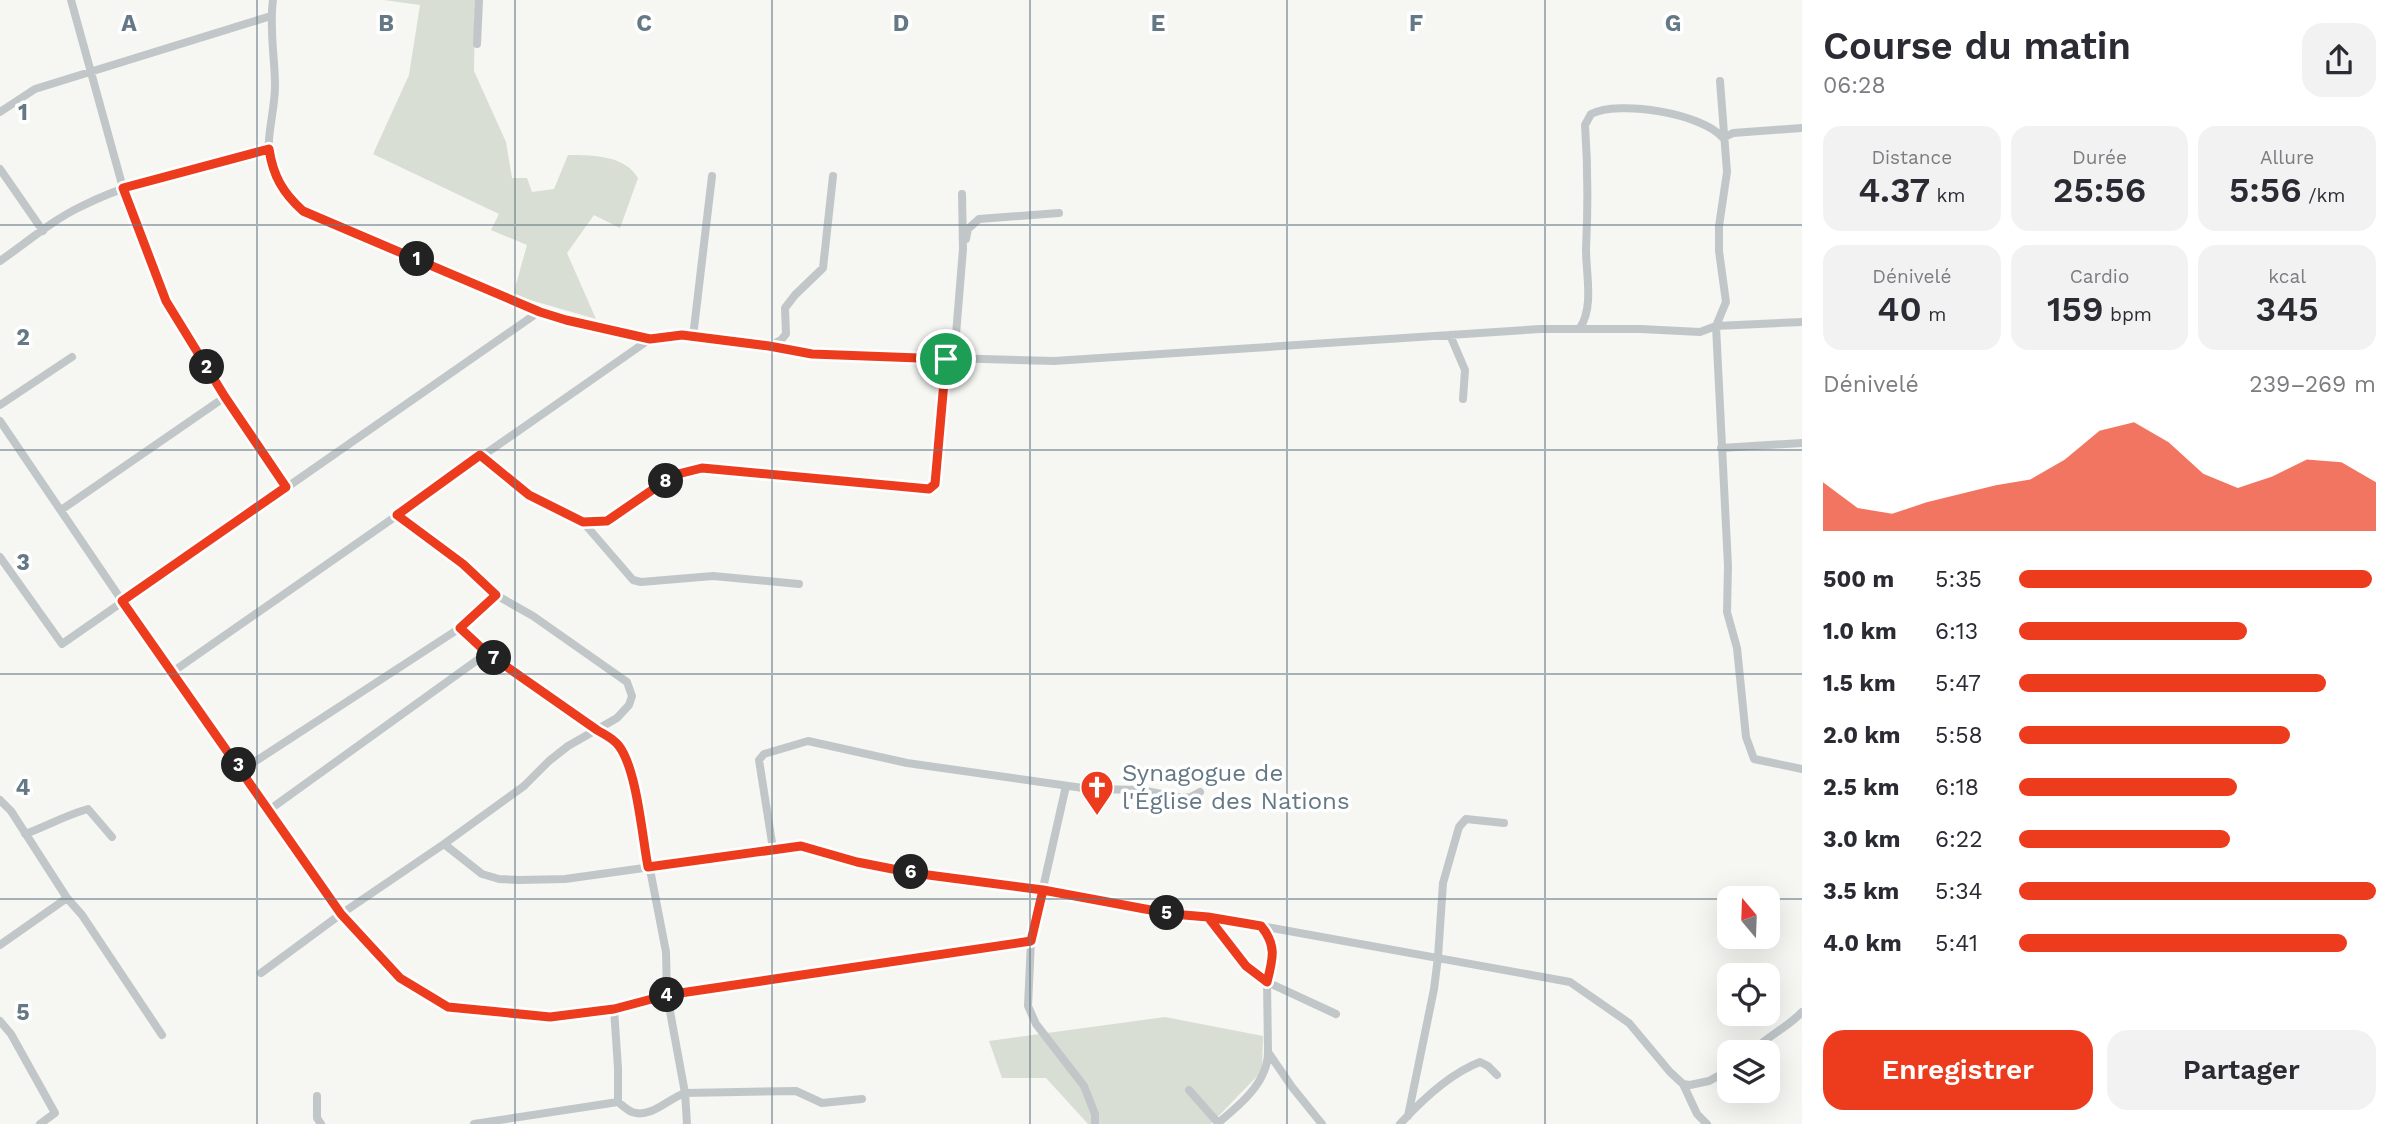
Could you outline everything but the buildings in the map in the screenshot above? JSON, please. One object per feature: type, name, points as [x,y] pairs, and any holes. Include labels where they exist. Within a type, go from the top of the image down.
[{"type":"street","points":[[71,0],[123,188],[166,301],[225,397],[286,487]]},
{"type":"street","points":[[273,0],[271,16],[275,88],[269,149],[272,168],[280,185],[303,211],[540,312],[650,339],[693,337],[812,354],[1054,361],[1540,328],[1641,328],[1700,332],[1716,326],[1802,322]]},
{"type":"street","points":[[477,44],[479,0]]},
{"type":"street","points":[[0,112],[35,89],[271,16]]},
{"type":"street","points":[[1720,82],[1727,172],[1719,226],[1719,251],[1726,302],[1716,326],[1728,566],[1727,612],[1737,648],[1749,751],[1754,759],[1802,769]]},
{"type":"street","points":[[1580,328],[1588,316],[1587,117],[1597,111],[1614,108],[1671,113],[1708,125],[1723,138]]},
{"type":"street","points":[[1723,138],[1733,133],[1802,128]]},
{"type":"street","points":[[0,261],[77,208],[123,188],[269,149]]},
{"type":"street","points":[[0,169],[43,231]]},
{"type":"street","points":[[693,337],[712,176]]},
{"type":"street","points":[[769,346],[786,334],[785,308],[823,268],[832,176]]},
{"type":"street","points":[[962,194],[964,249]]},
{"type":"street","points":[[583,522],[607,521],[674,475],[702,468],[933,488],[968,229],[979,219],[1059,213]]},
{"type":"street","points":[[0,556],[62,644],[540,312]]},
{"type":"street","points":[[1450,335],[1465,370],[1463,399]]},
{"type":"street","points":[[172,673],[480,455],[650,339]]},
{"type":"street","points":[[0,405],[72,357]]},
{"type":"street","points":[[61,510],[225,397]]},
{"type":"street","points":[[0,421],[341,914],[400,978],[448,1007],[550,1017],[614,1009],[667,995],[1031,941]]},
{"type":"street","points":[[1721,448],[1802,443]]},
{"type":"street","points":[[480,455],[529,495],[583,522],[633,580],[641,582],[713,576],[799,584]]},
{"type":"street","points":[[261,973],[524,786],[568,746],[617,718],[629,705],[632,696],[628,682],[533,616],[496,595],[463,564],[397,515]]},
{"type":"street","points":[[242,770],[460,628],[496,595]]},
{"type":"street","points":[[460,628],[487,653],[612,738],[621,748],[628,765],[666,952],[667,995],[685,1093],[687,1124]]},
{"type":"street","points":[[269,810],[487,653]]},
{"type":"street","points":[[773,849],[759,760],[764,754],[808,741],[907,763],[1066,786],[1141,790],[1182,798],[1200,792]]},
{"type":"street","points":[[1066,786],[1031,941],[1028,1006],[1036,1024],[1084,1086],[1095,1114],[1095,1124]]},
{"type":"street","points":[[0,800],[11,811],[67,898],[82,915],[162,1035]]},
{"type":"street","points":[[25,834],[88,809],[112,837]]},
{"type":"street","points":[[1408,1116],[1438,957],[1443,883],[1460,827],[1466,819],[1504,823]]},
{"type":"street","points":[[444,844],[482,874],[499,879],[565,879],[801,846],[857,862],[913,873],[1043,890],[1172,914],[1208,917],[1570,982],[1629,1023],[1663,1065],[1684,1084],[1697,1114],[1707,1124]]},
{"type":"street","points":[[0,945],[67,898]]},
{"type":"street","points":[[1208,917],[1246,966],[1267,982],[1336,1014]]},
{"type":"street","points":[[1189,1090],[1219,1124],[1262,1079],[1268,1063],[1267,982],[1273,961],[1271,939],[1261,926]]},
{"type":"street","points":[[614,1009],[618,1102]]},
{"type":"street","points":[[1763,1040],[1802,1013]]},
{"type":"street","points":[[0,1021],[11,1034],[55,1113],[40,1124]]},
{"type":"street","points":[[1268,1052],[1322,1124]]},
{"type":"street","points":[[1400,1124],[1442,1086],[1472,1065],[1480,1062],[1497,1075]]},
{"type":"street","points":[[1684,1084],[1709,1081],[1717,1077]]},
{"type":"street","points":[[474,1124],[618,1102],[632,1112],[645,1112],[659,1108],[671,1098],[685,1093],[796,1091],[822,1102],[862,1099]]},
{"type":"street","points":[[317,1096],[317,1118],[321,1124]]},
{"type":"shaded area","points":[[384,0],[475,0],[474,71],[506,142],[512,178],[527,178],[532,192],[554,189],[568,155],[607,158],[625,165],[638,178],[620,228],[594,215],[567,253],[596,319],[513,295],[527,245],[491,230],[499,214],[373,154],[409,75],[420,5]]},
{"type":"shaded area","points":[[1165,1017],[1263,1036],[1262,1071],[1211,1124],[1088,1124],[1046,1078],[1002,1078],[989,1041]]},
{"type":"place","name":"Synagogue de l'Église des Nations","points":[[1097,817]]},
{"type":"route","points":[[946,359],[812,354],[682,335],[650,339],[540,312],[303,211],[280,185],[272,168],[269,149],[123,188],[166,301],[225,397],[286,487],[122,601],[341,914],[400,978],[448,1007],[550,1017],[614,1009],[667,995],[1031,941],[1043,890],[1172,914],[1208,917],[1261,926],[1271,939],[1273,961],[1267,982],[1246,966],[1208,917],[1172,914],[1107,902],[1043,890],[913,873],[857,862],[801,846],[648,867],[635,792],[621,748],[612,738],[487,653],[460,628],[496,595],[463,564],[397,515],[480,455],[529,495],[583,522],[607,521],[674,475],[702,468],[933,488],[946,359]]}]
